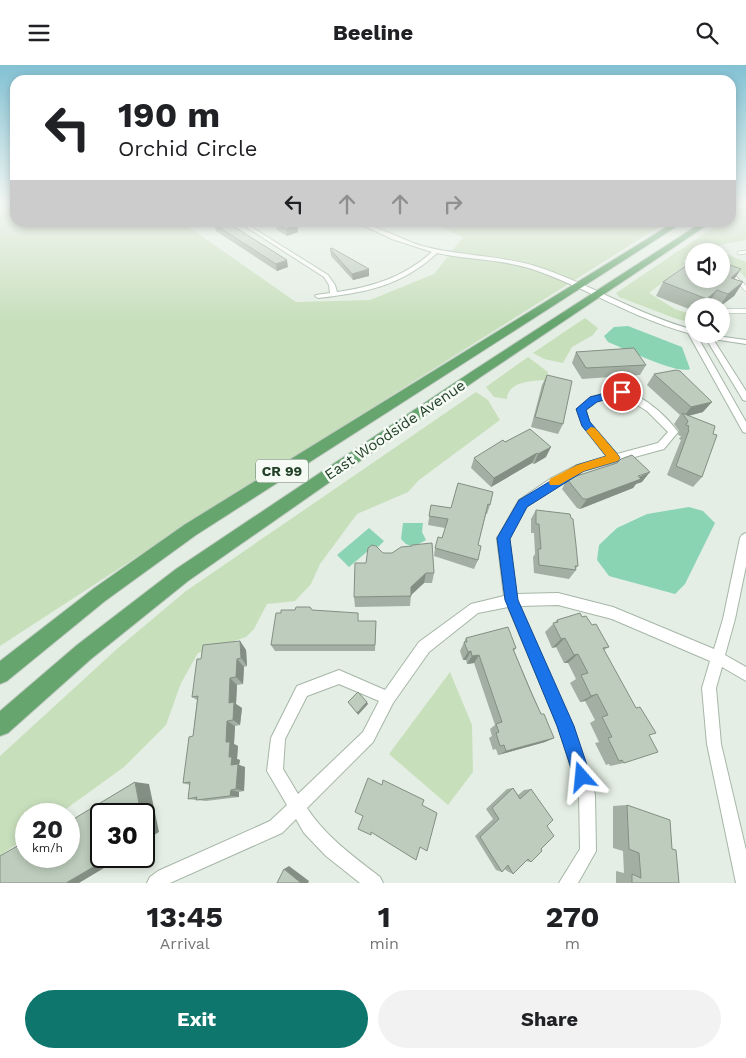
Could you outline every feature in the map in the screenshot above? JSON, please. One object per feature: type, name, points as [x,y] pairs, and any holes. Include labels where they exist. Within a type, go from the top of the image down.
[{"type":"main road","name":"East Woodside Avenue","points":[[0,675],[99,595],[182,535],[647,242]]},
{"type":"main road","name":"East Woodside Avenue","points":[[0,725],[84,652],[182,575],[677,242]]},
{"type":"street","points":[[272,242],[326,276],[332,285],[334,295]]},
{"type":"street","points":[[406,242],[436,251],[522,264],[577,285],[662,323],[685,330]]},
{"type":"street","points":[[318,297],[368,289],[392,282],[414,271],[436,251]]},
{"type":"street","points":[[730,338],[746,341]]},
{"type":"street","points":[[698,343],[746,430]]},
{"type":"street","points":[[710,343],[746,398]]},
{"type":"street","points":[[568,883],[588,851],[587,794],[566,726],[512,600],[503,538],[523,503],[580,468],[661,446],[673,432],[642,401],[622,392],[594,399],[581,409],[585,423],[614,458]]},
{"type":"street","points":[[745,883],[714,744],[709,688],[718,658],[746,538]]},
{"type":"street","points":[[156,883],[276,827],[368,737],[388,698],[424,647],[474,608],[512,600],[558,599],[613,613],[718,658],[746,673]]},
{"type":"street","points":[[374,883],[332,850],[310,827],[276,771],[278,738],[302,691],[339,677],[388,698]]},
{"type":"lane","points":[[738,253],[746,252]]},
{"type":"lane","points":[[734,276],[746,289]]},
{"type":"lane","points":[[730,311],[746,311]]},
{"type":"shaded area","points":[[0,242],[210,242],[296,302],[370,300],[434,274],[459,242],[635,242],[186,525],[0,646]]},
{"type":"shaded area","points":[[692,242],[734,242],[730,243],[690,243]]},
{"type":"shaded area","points":[[685,247],[685,259],[683,260],[685,265],[649,293],[675,309],[685,312],[685,321],[619,297],[616,293]]},
{"type":"shaded area","points":[[730,256],[746,262],[746,278],[739,271],[730,268]]},
{"type":"shaded area","points":[[585,318],[598,328],[593,335],[572,347],[563,363],[544,359],[533,353]]},
{"type":"shaded area","points":[[628,326],[682,347],[690,369],[684,370],[663,365],[608,342],[604,336],[614,327]]},
{"type":"shaded area","points":[[528,357],[548,372],[546,380],[516,385],[508,393],[507,399],[494,397],[486,387]]},
{"type":"shaded area","points":[[476,392],[488,400],[500,420],[419,480],[408,492],[357,514],[320,564],[311,584],[295,601],[267,604],[254,629],[246,637],[198,653],[181,683],[166,725],[124,767],[74,803],[15,803],[15,845],[0,856],[0,756],[118,648],[186,591]]},
{"type":"shaded area","points":[[689,507],[703,511],[715,523],[685,584],[675,594],[609,576],[597,560],[599,545],[617,528],[647,514]]},
{"type":"shaded area","points":[[403,523],[423,523],[422,532],[426,540],[413,547],[406,544],[401,539]]},
{"type":"shaded area","points":[[369,528],[384,541],[378,547],[375,545],[349,567],[337,555]]},
{"type":"shaded area","points":[[450,672],[472,725],[473,772],[448,805],[389,754]]},
{"type":"building","points":[[242,242],[259,242],[287,260],[276,264]]},
{"type":"building","points":[[332,248],[369,269],[352,274],[330,249]]},
{"type":"building","points":[[730,265],[741,269],[731,278],[743,282],[728,294],[717,290],[708,298],[704,298],[663,282],[685,266],[685,288],[730,288]]},
{"type":"building","points":[[634,348],[646,365],[586,368],[576,352]]},
{"type":"building","points":[[680,371],[712,402],[691,407],[654,374]]},
{"type":"building","points":[[547,375],[572,381],[563,424],[535,417]]},
{"type":"building","points":[[682,413],[715,426],[713,434],[717,435],[702,477],[676,466],[689,430],[689,426],[686,425],[688,421]]},
{"type":"building","points":[[530,429],[551,447],[494,478],[474,458],[503,440],[505,442]]},
{"type":"building","points":[[632,455],[650,472],[638,476],[641,479],[587,499],[583,499],[567,479],[617,463],[621,459]]},
{"type":"building","points":[[458,483],[493,492],[490,505],[488,504],[478,545],[481,546],[478,560],[435,548],[438,537],[442,538],[448,519],[429,516],[431,505],[451,508]]},
{"type":"building","points":[[536,510],[570,514],[573,519],[576,545],[578,566],[575,566],[576,570],[539,565],[538,549],[541,549],[539,524],[536,524]]},
{"type":"building","points":[[432,543],[434,573],[426,573],[411,587],[411,596],[354,597],[355,563],[366,563],[368,548],[372,545],[376,546],[383,553],[392,553],[401,547]]},
{"type":"building","points":[[296,607],[358,613],[358,621],[376,621],[375,645],[271,645],[276,613],[281,613],[281,610],[295,610]]},
{"type":"building","points":[[580,613],[582,617],[586,616],[592,625],[596,624],[609,647],[603,648],[636,708],[640,707],[656,733],[649,735],[658,752],[624,763],[622,760],[619,761],[608,738],[612,737],[602,717],[608,715],[597,694],[591,696],[581,675],[588,673],[578,654],[574,655],[565,638],[561,639],[553,623]]},
{"type":"building","points":[[508,627],[516,648],[513,649],[541,714],[544,714],[554,738],[506,751],[504,745],[500,746],[496,733],[499,732],[496,724],[502,722],[479,655],[472,656],[471,651],[468,652],[464,642],[467,642],[466,638]]},
{"type":"building","points":[[240,641],[241,658],[237,659],[236,677],[230,678],[229,703],[234,702],[233,720],[227,721],[226,742],[230,742],[229,757],[232,757],[231,765],[238,764],[236,789],[231,790],[230,796],[196,800],[197,797],[188,799],[190,782],[183,783],[189,737],[193,736],[198,696],[192,697],[197,659],[201,659],[203,645]]},
{"type":"building","points":[[358,692],[367,702],[357,713],[348,702]]},
{"type":"building","points":[[368,778],[382,785],[383,780],[424,800],[422,805],[437,813],[427,851],[420,847],[416,860],[371,832],[371,835],[358,829],[363,816],[355,812]]},
{"type":"building","points":[[135,782],[139,803],[100,803]]},
{"type":"building","points":[[513,788],[520,799],[531,789],[553,820],[547,826],[554,836],[531,862],[528,859],[513,874],[508,865],[502,872],[480,837],[499,819],[492,808]]},
{"type":"building","points":[[627,805],[670,820],[672,849],[676,850],[679,883],[632,883],[632,874],[641,878],[639,853],[629,849]]},
{"type":"building","points":[[90,809],[90,868],[92,868],[66,883],[0,883],[0,856],[15,847],[15,868],[80,868],[80,815]]},
{"type":"building","points":[[284,869],[301,883],[277,883]]},
{"type":"slow traffic","points":[[555,482],[580,468],[614,458],[591,431]]},
{"type":"route","points":[[582,777],[566,726],[547,686],[512,600],[503,538],[523,503],[580,468],[614,458],[585,423],[581,409],[594,399],[622,392]]}]
